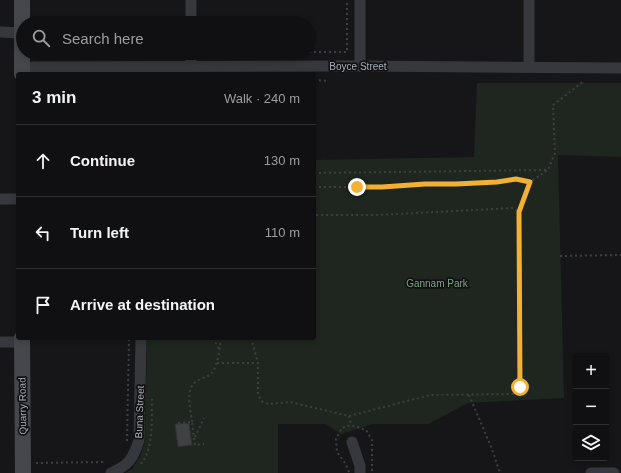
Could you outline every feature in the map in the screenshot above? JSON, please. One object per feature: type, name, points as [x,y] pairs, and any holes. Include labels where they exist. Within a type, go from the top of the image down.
[{"type":"street","points":[[22,0],[22,16]]},
{"type":"street","points":[[191,0],[191,16]]},
{"type":"street","points":[[360,0],[360,66]]},
{"type":"street","points":[[529,0],[529,67]]},
{"type":"street","points":[[0,32],[16,33]]},
{"type":"street","points":[[191,60],[191,66]]},
{"type":"street","name":"Boyce Street","points":[[22,70],[191,66],[621,68]]},
{"type":"street","points":[[0,199],[16,200]]},
{"type":"street","points":[[0,342],[22,340]]},
{"type":"street","name":"Quarry Road","points":[[22,340],[23,473]]},
{"type":"street","name":"Buna Street","points":[[109,468],[120,469],[129,462],[135,454],[139,440],[141,340]]},
{"type":"street","points":[[352,442],[360,466],[360,473]]},
{"type":"street","points":[[591,473],[614,473]]},
{"type":"path","points":[[316,52],[347,52],[347,0]]},
{"type":"path","points":[[316,80],[329,81]]},
{"type":"path","points":[[252,340],[258,363],[258,394],[261,401],[268,404],[290,402],[349,416],[431,395],[515,394],[520,387],[519,212],[530,182],[548,170],[555,153],[553,105],[584,81]]},
{"type":"path","points":[[316,173],[548,170]]},
{"type":"path","points":[[316,187],[382,187],[497,182],[516,179],[530,182]]},
{"type":"path","points":[[316,215],[377,215],[513,208],[519,212]]},
{"type":"path","points":[[560,256],[621,254]]},
{"type":"path","points":[[126,445],[129,340]]},
{"type":"path","points":[[213,340],[220,350]]},
{"type":"path","points":[[204,444],[195,445],[190,389],[197,380],[210,374],[217,363],[221,340]]},
{"type":"path","points":[[217,363],[258,363]]},
{"type":"path","points":[[469,395],[492,449],[500,473]]},
{"type":"path","points":[[349,416],[351,425]]},
{"type":"path","points":[[194,438],[204,418]]},
{"type":"path","points":[[178,423],[192,422]]},
{"type":"path","points":[[36,463],[104,463],[109,468]]},
{"type":"green space","name":"Gannam Park","points":[[477,83],[621,83],[621,157],[558,155],[564,398],[468,403],[428,424],[373,424],[341,434],[326,424],[278,424],[278,473],[125,473],[132,469],[140,456],[145,442],[147,340],[316,340],[316,160],[474,157]]},
{"type":"building","points":[[189,423],[192,445],[178,447],[175,424]]},
{"type":"route","points":[[357,187],[497,182],[516,179],[530,182],[519,212],[520,387]]}]
